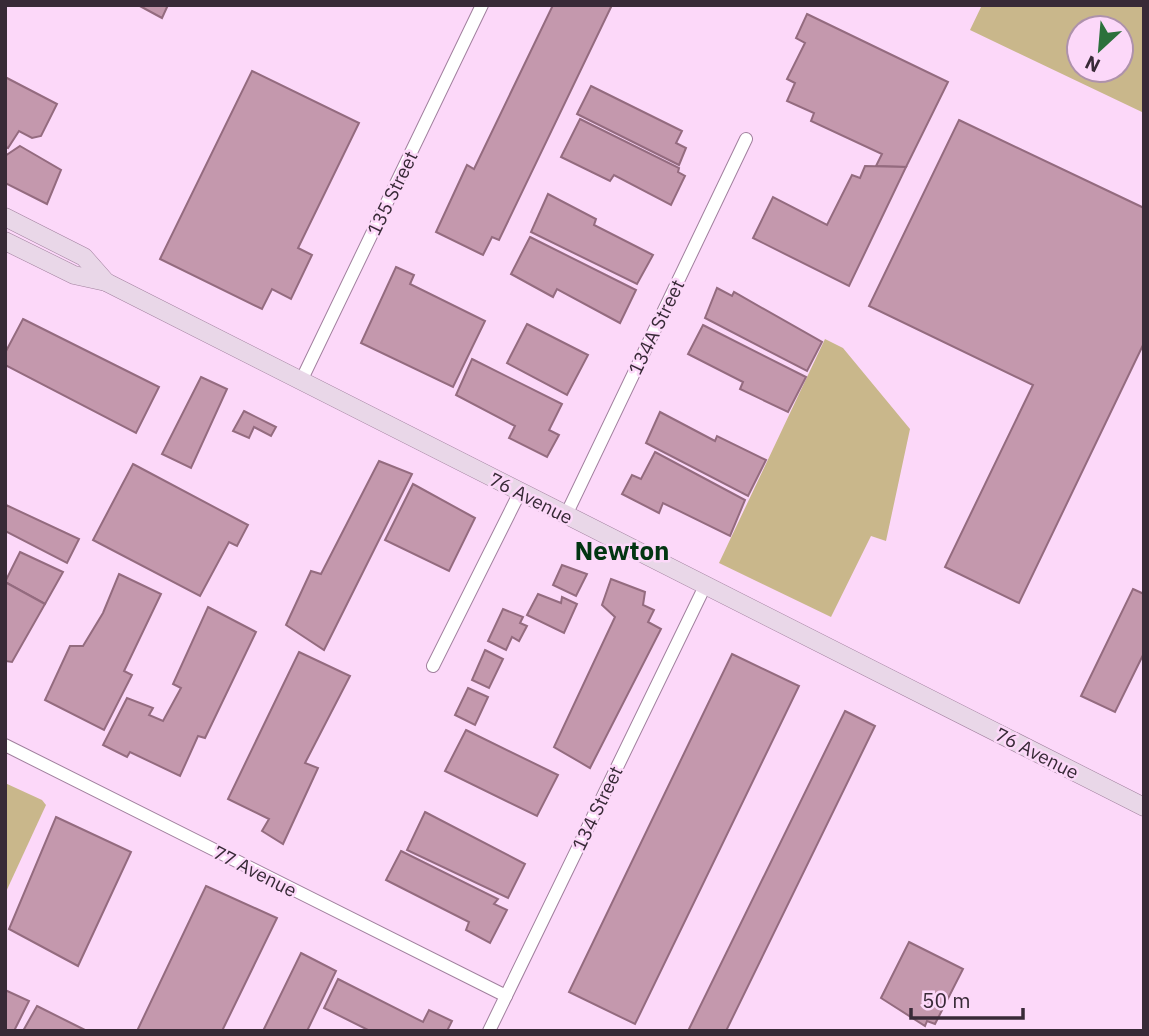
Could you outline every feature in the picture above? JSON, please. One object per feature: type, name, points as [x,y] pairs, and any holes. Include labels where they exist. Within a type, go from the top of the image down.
[{"type":"main road","name":"76 Avenue","points":[[5,217],[84,257],[106,282]]},
{"type":"main road","name":"76 Avenue","points":[[5,241],[74,275],[106,282],[1144,807]]},
{"type":"street","name":"135 Street","points":[[301,381],[482,5]]},
{"type":"street","name":"134A Street","points":[[566,515],[746,139]]},
{"type":"street","points":[[433,666],[520,492]]},
{"type":"street","name":"134 Street","points":[[489,1031],[705,586]]},
{"type":"street","name":"77 Avenue","points":[[5,745],[506,996]]},
{"type":"shaded area","points":[[982,5],[1144,5],[1144,113],[1083,84],[1135,84],[1135,14],[1065,14],[1065,75],[970,30]]},
{"type":"shaded area","points":[[825,339],[843,348],[910,429],[886,541],[871,536],[831,617],[719,563]]},
{"type":"shaded area","points":[[5,783],[42,800],[46,805],[5,894]]},
{"type":"building","points":[[138,5],[168,5],[162,18]]},
{"type":"building","points":[[553,5],[612,5],[499,240],[492,237],[483,255],[436,232],[467,165],[474,169]]},
{"type":"building","points":[[807,14],[948,82],[906,167],[876,166],[882,154],[811,121],[814,113],[787,101],[795,83],[787,79],[805,43],[796,38]]},
{"type":"building","points":[[252,71],[359,123],[298,248],[312,255],[291,299],[272,289],[262,309],[160,259]]},
{"type":"building","points":[[5,77],[57,104],[41,136],[32,138],[19,131],[8,148],[5,147]]},
{"type":"building","points":[[591,86],[682,131],[676,143],[686,148],[679,165],[577,114]]},
{"type":"building","points":[[580,119],[679,168],[678,172],[685,176],[671,205],[614,175],[610,181],[561,157]]},
{"type":"building","points":[[959,120],[1144,208],[1144,343],[1019,603],[945,567],[1033,385],[869,306]]},
{"type":"building","points":[[20,146],[61,170],[47,204],[5,183],[5,156]]},
{"type":"building","points":[[865,166],[906,167],[849,286],[753,238],[773,197],[827,225],[852,175],[860,178]]},
{"type":"building","points":[[548,194],[596,219],[594,225],[653,255],[637,284],[531,232]]},
{"type":"building","points":[[530,237],[636,290],[620,323],[557,289],[553,297],[511,274]]},
{"type":"building","points":[[396,267],[414,275],[410,284],[485,321],[453,387],[361,343]]},
{"type":"building","points":[[717,288],[732,296],[734,292],[822,342],[807,371],[705,318]]},
{"type":"building","points":[[23,319],[159,387],[136,433],[5,365],[5,353]]},
{"type":"building","points":[[527,324],[588,355],[567,395],[507,363]]},
{"type":"building","points":[[703,325],[806,377],[788,412],[740,389],[743,382],[688,354]]},
{"type":"building","points":[[472,359],[562,404],[549,430],[559,435],[547,457],[509,438],[515,426],[456,395]]},
{"type":"building","points":[[201,377],[227,389],[191,468],[162,454]]},
{"type":"building","points":[[244,411],[276,427],[271,436],[254,427],[249,438],[233,431]]},
{"type":"building","points":[[660,412],[715,441],[717,436],[766,460],[748,496],[646,443]]},
{"type":"building","points":[[655,452],[745,500],[730,536],[663,503],[659,513],[622,494],[632,475],[641,479]]},
{"type":"building","points":[[379,461],[412,474],[324,650],[286,625],[311,571],[321,574]]},
{"type":"building","points":[[133,464],[248,525],[237,546],[229,542],[200,596],[93,540]]},
{"type":"building","points":[[413,484],[475,518],[449,571],[385,540]]},
{"type":"building","points":[[6,505],[79,539],[67,563],[5,531]]},
{"type":"building","points":[[20,552],[63,572],[45,604],[5,582]]},
{"type":"building","points":[[562,565],[587,574],[576,596],[553,585]]},
{"type":"building","points":[[119,574],[161,594],[124,671],[132,675],[104,730],[45,700],[70,646],[83,646],[103,613]]},
{"type":"building","points":[[611,579],[645,592],[643,605],[654,610],[648,622],[661,629],[590,768],[554,747],[615,617],[602,605]]},
{"type":"building","points":[[5,582],[45,604],[12,662],[5,661]]},
{"type":"building","points":[[1133,589],[1144,594],[1144,653],[1115,712],[1081,696]]},
{"type":"building","points":[[538,594],[561,603],[562,597],[577,604],[564,633],[527,615]]},
{"type":"building","points":[[208,607],[256,632],[205,738],[198,736],[180,776],[130,752],[127,757],[103,745],[127,698],[153,708],[149,715],[163,721],[181,688],[173,684]]},
{"type":"building","points":[[503,609],[523,617],[520,623],[527,626],[519,641],[512,637],[506,650],[488,641]]},
{"type":"building","points":[[485,650],[503,659],[489,688],[472,680]]},
{"type":"building","points":[[299,652],[350,676],[305,763],[318,768],[283,844],[262,831],[269,819],[228,799]]},
{"type":"building","points":[[732,654],[799,686],[635,1024],[569,992]]},
{"type":"building","points":[[468,688],[488,697],[475,725],[455,715]]},
{"type":"building","points":[[845,711],[875,726],[726,1031],[688,1031]]},
{"type":"building","points":[[466,730],[558,775],[537,816],[445,771]]},
{"type":"building","points":[[425,812],[525,864],[508,898],[407,850]]},
{"type":"building","points":[[56,817],[131,852],[78,966],[9,929]]},
{"type":"building","points":[[401,851],[498,899],[494,904],[507,910],[490,943],[466,930],[469,922],[386,880]]},
{"type":"building","points":[[206,886],[277,918],[222,1031],[137,1031]]},
{"type":"building","points":[[909,942],[963,969],[935,1024],[927,1021],[925,1026],[881,998]]},
{"type":"building","points":[[301,953],[336,971],[307,1031],[263,1031]]},
{"type":"building","points":[[338,979],[423,1022],[429,1010],[452,1021],[447,1031],[370,1031],[324,1008]]},
{"type":"building","points":[[5,990],[29,1001],[14,1031],[5,1031]]},
{"type":"building","points":[[37,1006],[87,1031],[23,1031]]},
{"type":"district","name":"Newton","points":[[622,550]]}]
